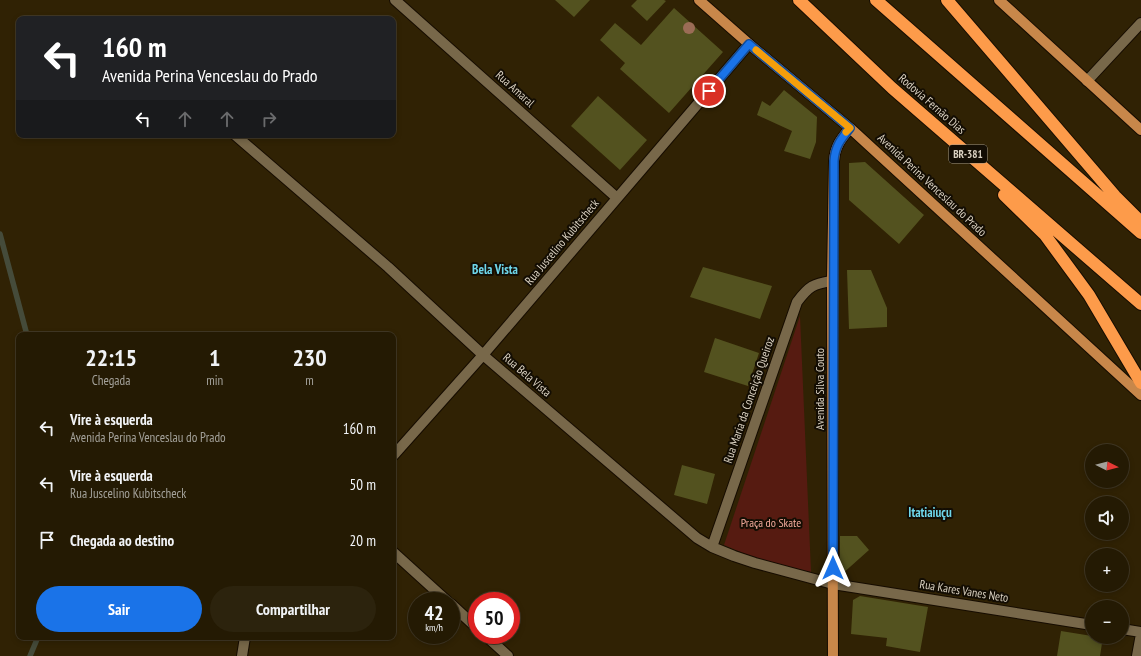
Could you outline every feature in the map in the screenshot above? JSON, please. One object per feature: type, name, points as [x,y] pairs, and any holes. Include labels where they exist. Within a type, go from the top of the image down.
[{"type":"highway","name":"Rodovia Fernão Dias","points":[[799,0],[892,88],[1141,304]]},
{"type":"highway","points":[[876,0],[1141,233]]},
{"type":"highway","points":[[947,0],[1115,196],[1141,222]]},
{"type":"highway","points":[[892,88],[1045,235],[1089,296],[1141,383]]},
{"type":"main road","name":"Avenida Perina Venceslau do Prado","points":[[700,0],[749,44],[850,128],[1141,395]]},
{"type":"main road","points":[[999,0],[1141,130]]},
{"type":"main road","name":"Avenida Silva Couto","points":[[833,656],[832,280],[834,154],[838,143],[850,128]]},
{"type":"street","name":"Rua Amaral","points":[[395,0],[617,198]]},
{"type":"street","points":[[1087,81],[1141,24]]},
{"type":"street","name":"Rua Juscelino Kubitscheck","points":[[396,453],[484,355],[749,44]]},
{"type":"street","name":"Rua Bela Vista","points":[[238,138],[388,267],[484,355],[697,538],[712,547],[755,563],[833,584]]},
{"type":"street","name":"Rua Maria da Conceição Queiroz","points":[[712,547],[797,302],[806,289],[818,283],[832,280]]},
{"type":"street","points":[[396,555],[437,592]]},
{"type":"street","name":"Rua Kares Vanes Neto","points":[[833,584],[1085,624]]},
{"type":"street","points":[[460,612],[468,620]]},
{"type":"street","points":[[1129,630],[1141,633],[1137,656]]},
{"type":"street","points":[[242,656],[245,640]]},
{"type":"street","points":[[495,644],[508,656]]},
{"type":"green space","name":"Praça do Skate","points":[[800,316],[811,572],[764,562],[724,545]]},
{"type":"building","points":[[555,0],[590,0],[574,17]]},
{"type":"building","points":[[637,0],[666,1],[647,21],[631,6]]},
{"type":"building","points":[[674,8],[723,52],[669,113],[620,69],[625,63],[600,40],[615,23],[641,45]]},
{"type":"building","points":[[784,90],[817,117],[816,142],[810,159],[784,151],[792,131],[757,115],[762,101],[770,106]]},
{"type":"building","points":[[598,96],[647,140],[620,170],[571,126]]},
{"type":"building","points":[[865,162],[924,215],[899,244],[849,200],[849,163]]},
{"type":"building","points":[[703,267],[772,286],[760,319],[690,297]]},
{"type":"building","points":[[847,270],[871,270],[887,308],[887,327],[849,329]]},
{"type":"building","points":[[715,338],[759,353],[748,386],[704,372]]},
{"type":"building","points":[[682,465],[715,474],[707,504],[674,495]]},
{"type":"building","points":[[840,536],[857,536],[869,550],[841,575],[840,572]]},
{"type":"building","points":[[860,596],[928,607],[920,652],[886,646],[887,638],[851,634],[853,600]]},
{"type":"building","points":[[1061,631],[1085,635],[1085,644],[1102,644],[1100,656],[1057,656]]},
{"type":"waterway","points":[[0,234],[26,332]]},
{"type":"waterway","points":[[30,656],[37,640]]},
{"type":"slow traffic","points":[[756,50],[850,128],[846,132]]},
{"type":"district","name":"Bela Vista","points":[[495,269]]},
{"type":"district","name":"Itatiaiuçu","points":[[930,512]]},
{"type":"route","points":[[709,91],[749,44],[850,128],[838,143],[834,154],[832,280],[833,568]]}]
